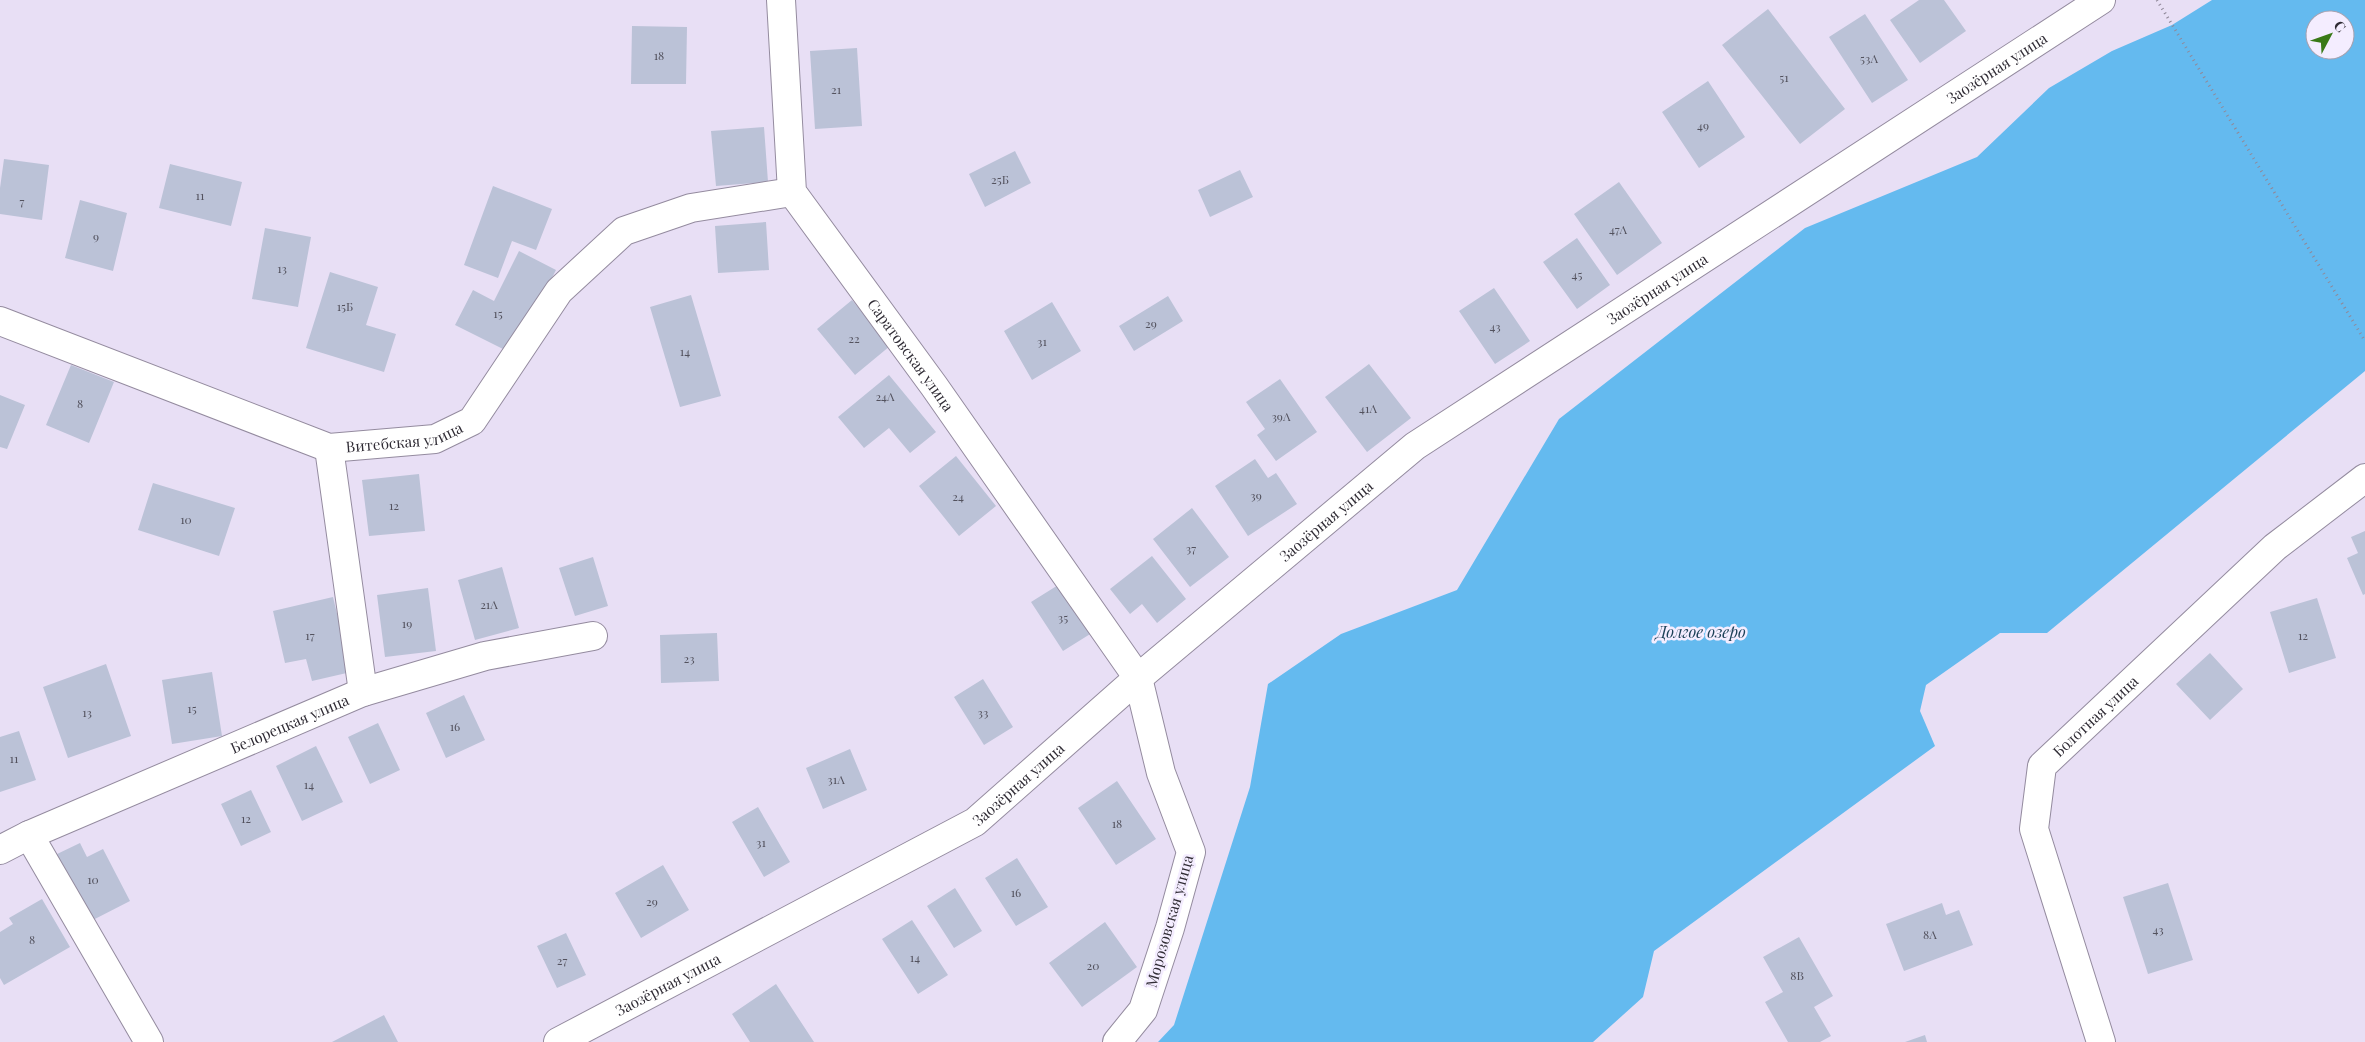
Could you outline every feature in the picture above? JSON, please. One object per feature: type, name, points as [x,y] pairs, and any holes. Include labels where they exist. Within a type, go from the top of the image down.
[{"type":"street","points":[[781,0],[792,192]]},
{"type":"street","name":"Заозёрная улица","points":[[558,1042],[976,822],[1138,678],[1416,446],[2101,0]]},
{"type":"street","name":"Витебская улица","points":[[0,321],[329,448],[434,439],[472,421],[559,290],[624,231],[691,208],[792,192]]},
{"type":"street","name":"Саратовская улица","points":[[792,192],[934,386],[1138,678]]},
{"type":"street","points":[[329,448],[363,692]]},
{"type":"street","name":"Болотная улица","points":[[2101,1042],[2034,829],[2042,766],[2275,547],[2365,478]]},
{"type":"street","name":"Белорецкая улица","points":[[0,850],[29,835],[363,692],[485,656],[594,636]]},
{"type":"street","name":"Морозовская улица","points":[[1118,1042],[1143,1010],[1170,928],[1190,852],[1162,772],[1138,678]]},
{"type":"street","points":[[29,835],[149,1042]]},
{"type":"path","points":[[2157,0],[2365,341]]},
{"type":"water","name":"Долгое озеро","points":[[2212,0],[2365,0],[2365,371],[2047,633],[2000,633],[1926,685],[1920,711],[1935,746],[1654,951],[1643,997],[1593,1042],[1158,1042],[1174,1025],[1250,787],[1268,684],[1341,634],[1457,590],[1559,419],[1805,228],[1977,157],[2049,88],[2112,51],[2172,25]]},
{"type":"building","points":[[1919,0],[1944,0],[1966,31],[1920,63],[1890,20]]},
{"type":"building","points":[[1768,9],[1845,109],[1800,144],[1722,45]]},
{"type":"building","points":[[1865,14],[1908,80],[1872,103],[1829,37]]},
{"type":"building","points":[[632,26],[687,27],[686,84],[631,84]]},
{"type":"building","points":[[857,48],[862,126],[815,129],[810,51]]},
{"type":"building","points":[[1708,81],[1745,137],[1699,168],[1662,112]]},
{"type":"building","points":[[764,127],[768,182],[716,186],[711,131]]},
{"type":"building","points":[[1015,151],[1031,183],[985,207],[969,174]]},
{"type":"building","points":[[4,159],[49,165],[42,220],[0,214],[0,188]]},
{"type":"building","points":[[170,164],[242,182],[231,226],[159,208]]},
{"type":"building","points":[[1240,170],[1253,197],[1210,217],[1198,190]]},
{"type":"building","points":[[1619,182],[1662,243],[1617,275],[1574,214]]},
{"type":"building","points":[[493,186],[552,209],[536,250],[512,241],[498,278],[464,265]]},
{"type":"building","points":[[80,200],[127,213],[113,271],[65,258]]},
{"type":"building","points":[[766,222],[769,270],[718,273],[715,226]]},
{"type":"building","points":[[265,228],[311,237],[298,307],[252,299]]},
{"type":"building","points":[[1577,238],[1610,285],[1577,309],[1543,262]]},
{"type":"building","points":[[519,251],[556,270],[513,354],[455,325],[473,290],[494,301]]},
{"type":"building","points":[[330,272],[378,287],[366,325],[396,334],[384,372],[306,348]]},
{"type":"building","points":[[1494,288],[1530,341],[1495,364],[1459,311]]},
{"type":"building","points":[[691,295],[721,396],[680,407],[650,307]]},
{"type":"building","points":[[1168,296],[1183,321],[1134,351],[1119,326]]},
{"type":"building","points":[[852,300],[890,346],[855,375],[817,329]]},
{"type":"building","points":[[1052,302],[1081,351],[1032,380],[1004,331]]},
{"type":"building","points":[[1369,364],[1411,418],[1367,452],[1325,397]]},
{"type":"building","points":[[71,365],[114,382],[89,443],[46,425]]},
{"type":"building","points":[[889,375],[936,432],[910,453],[889,428],[864,448],[838,417]]},
{"type":"building","points":[[1280,379],[1317,432],[1276,461],[1257,435],[1265,429],[1246,402]]},
{"type":"building","points":[[0,395],[25,405],[7,449],[0,447]]},
{"type":"building","points":[[956,456],[996,506],[959,536],[919,486]]},
{"type":"building","points":[[1255,459],[1268,478],[1276,473],[1297,504],[1248,536],[1215,486]]},
{"type":"building","points":[[419,474],[425,531],[369,536],[362,480]]},
{"type":"building","points":[[153,483],[235,508],[219,556],[138,530]]},
{"type":"building","points":[[1192,508],[1229,557],[1190,587],[1153,539]]},
{"type":"building","points":[[2365,531],[2365,594],[2363,595],[2347,558],[2358,553],[2351,537]]},
{"type":"building","points":[[1152,556],[1186,599],[1157,623],[1142,604],[1130,614],[1110,589]]},
{"type":"building","points":[[593,557],[608,606],[575,616],[559,568]]},
{"type":"building","points":[[502,567],[519,628],[475,640],[458,580]]},
{"type":"building","points":[[1063,582],[1095,631],[1063,651],[1031,602]]},
{"type":"building","points":[[428,588],[436,651],[385,657],[377,595]]},
{"type":"building","points":[[333,597],[351,672],[312,681],[306,659],[285,663],[273,611]]},
{"type":"building","points":[[2317,598],[2336,658],[2289,673],[2270,612]]},
{"type":"building","points":[[717,633],[719,681],[661,683],[660,635]]},
{"type":"building","points":[[2210,653],[2243,689],[2210,720],[2176,684]]},
{"type":"building","points":[[106,664],[131,736],[68,758],[43,687]]},
{"type":"building","points":[[212,672],[222,736],[172,744],[162,680]]},
{"type":"building","points":[[983,679],[1013,727],[984,745],[954,697]]},
{"type":"building","points":[[464,695],[485,740],[446,758],[426,713]]},
{"type":"building","points":[[378,723],[400,770],[370,784],[348,737]]},
{"type":"building","points":[[19,731],[36,780],[0,792],[0,737]]},
{"type":"building","points":[[316,746],[343,802],[302,821],[276,766]]},
{"type":"building","points":[[850,749],[867,790],[823,809],[806,768]]},
{"type":"building","points":[[1117,781],[1156,839],[1116,865],[1078,808]]},
{"type":"building","points":[[251,790],[271,832],[241,846],[221,804]]},
{"type":"building","points":[[758,807],[790,862],[764,877],[732,822]]},
{"type":"building","points":[[80,843],[87,857],[103,849],[130,901],[89,922],[55,855]]},
{"type":"building","points":[[1017,858],[1048,907],[1016,926],[985,878]]},
{"type":"building","points":[[663,865],[689,910],[641,938],[615,893]]},
{"type":"building","points":[[2168,883],[2193,960],[2148,974],[2123,897]]},
{"type":"building","points":[[955,888],[982,931],[954,948],[927,906]]},
{"type":"building","points":[[42,899],[70,947],[4,985],[0,978],[0,932],[13,924],[9,918]]},
{"type":"building","points":[[1942,903],[1946,915],[1959,910],[1973,945],[1904,971],[1886,924]]},
{"type":"building","points":[[912,920],[948,975],[918,994],[882,939]]},
{"type":"building","points":[[1105,922],[1137,967],[1082,1007],[1049,963]]},
{"type":"building","points":[[566,933],[586,975],[557,988],[537,946]]},
{"type":"building","points":[[1799,937],[1833,996],[1814,1007],[1831,1036],[1820,1042],[1788,1042],[1765,1002],[1783,992],[1763,957]]},
{"type":"building","points":[[776,984],[814,1042],[750,1042],[732,1014]]},
{"type":"building","points":[[384,1015],[398,1042],[332,1042]]},
{"type":"building","points":[[1925,1035],[1927,1042],[1905,1042]]}]
